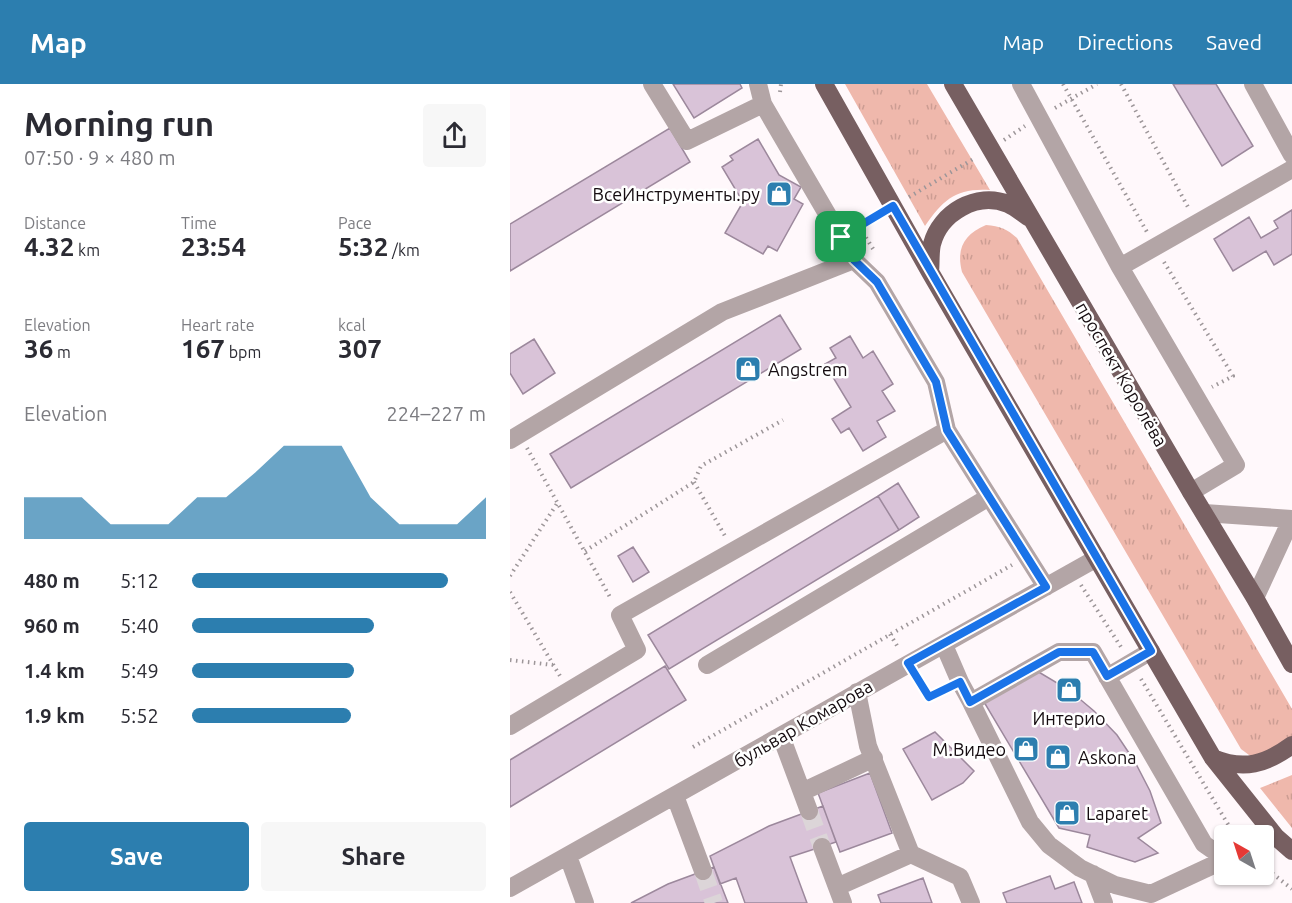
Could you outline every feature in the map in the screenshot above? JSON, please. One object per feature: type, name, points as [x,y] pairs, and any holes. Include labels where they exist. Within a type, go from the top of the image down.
[{"type":"main road","points":[[824,84],[930,272],[1214,758],[1261,825]]},
{"type":"main road","name":"проспект Королёва","points":[[953,84],[1292,664]]},
{"type":"main road","points":[[930,272],[932,244],[942,223],[961,206],[986,199],[1008,204],[1032,219]]},
{"type":"main road","points":[[1214,758],[1228,764],[1249,765],[1273,758],[1292,745]]},
{"type":"main road","points":[[1274,839],[1292,851]]},
{"type":"street","points":[[652,84],[687,141],[763,104]]},
{"type":"street","points":[[758,84],[763,104],[854,260],[877,282],[936,382],[947,430],[1046,587]]},
{"type":"street","points":[[1020,84],[1120,267],[1236,465],[1191,492]]},
{"type":"street","points":[[1253,84],[1292,155]]},
{"type":"street","points":[[1120,267],[1292,169]]},
{"type":"street","points":[[515,437],[722,312],[854,260]]},
{"type":"street","points":[[510,726],[637,650],[620,615],[947,430]]},
{"type":"street","points":[[707,665],[989,497]]},
{"type":"street","points":[[1204,513],[1291,520],[1255,598]]},
{"type":"street","name":"бульвар Комарова","points":[[510,888],[1097,558]]},
{"type":"street","points":[[944,645],[1030,822],[1048,845],[1080,868],[1115,885],[1151,894],[1214,864]]},
{"type":"street","points":[[1107,676],[1151,651]]},
{"type":"street","points":[[970,702],[1059,652],[1093,652],[1204,844],[1214,852]]},
{"type":"street","points":[[857,692],[868,746],[911,854],[960,877],[971,903]]},
{"type":"street","points":[[781,736],[809,811]]},
{"type":"street","points":[[802,792],[874,759]]},
{"type":"street","points":[[675,796],[703,871]]},
{"type":"street","points":[[822,847],[840,895],[911,854]]},
{"type":"street","points":[[568,856],[585,903]]},
{"type":"street","points":[[1093,874],[1104,903]]},
{"type":"path","points":[[1063,84],[1155,247],[1233,376],[1196,396]]},
{"type":"path","points":[[1072,98],[1097,84]]},
{"type":"path","points":[[1121,84],[1197,224]]},
{"type":"path","points":[[841,237],[1039,117]]},
{"type":"path","points":[[585,551],[694,482],[701,466],[783,420]]},
{"type":"path","points":[[515,437],[558,502],[620,615]]},
{"type":"path","points":[[694,482],[733,551]]},
{"type":"path","points":[[510,576],[558,502]]},
{"type":"path","points":[[693,747],[1027,556]]},
{"type":"path","points":[[1073,572],[1228,825]]},
{"type":"path","points":[[510,592],[568,690]]},
{"type":"path","points":[[510,660],[553,665]]},
{"type":"path","points":[[908,663],[929,697],[960,682]]},
{"type":"path","points":[[1274,875],[1292,889]]},
{"type":"green space","points":[[845,84],[927,84],[990,190],[968,191],[952,197],[938,209],[925,226]]},
{"type":"green space","points":[[986,225],[1003,228],[1017,238],[1292,709],[1292,742],[1260,758],[1249,755],[1241,749],[962,272],[960,256],[964,243],[972,233]]},
{"type":"green space","points":[[1292,775],[1292,828],[1260,788]]},
{"type":"building","points":[[673,84],[740,84],[742,88],[694,118]]},
{"type":"building","points":[[1173,84],[1216,84],[1253,146],[1222,166]]},
{"type":"building","points":[[670,128],[690,162],[510,271],[510,224]]},
{"type":"building","points":[[758,139],[779,175],[801,187],[794,199],[803,204],[777,251],[768,246],[763,254],[725,233],[743,202],[722,167],[733,160],[730,156]]},
{"type":"building","points":[[1292,210],[1292,254],[1274,265],[1266,251],[1233,271],[1214,239],[1249,217],[1261,238],[1278,228],[1274,221]]},
{"type":"building","points":[[780,315],[801,349],[571,488],[550,454]]},
{"type":"building","points":[[850,336],[863,358],[873,351],[893,384],[882,391],[895,411],[877,421],[886,437],[863,451],[849,428],[841,433],[832,419],[851,407],[825,364],[836,358],[830,348]]},
{"type":"building","points":[[534,339],[555,373],[523,394],[510,373],[510,354]]},
{"type":"building","points":[[898,483],[919,517],[899,530],[878,496]]},
{"type":"building","points":[[878,496],[899,530],[669,669],[648,635]]},
{"type":"building","points":[[633,547],[649,572],[633,582],[618,556]]},
{"type":"building","points":[[665,666],[686,700],[510,807],[510,760]]},
{"type":"building","points":[[1037,671],[1069,690],[1094,711],[1117,735],[1135,762],[1150,791],[1161,823],[1138,838],[1158,853],[1135,862],[1087,847],[1090,835],[1059,828],[984,702]]},
{"type":"building","points":[[935,732],[974,771],[963,783],[932,800],[903,749]]},
{"type":"building","points":[[870,773],[892,833],[840,852],[818,793]]},
{"type":"building","points":[[823,806],[836,842],[790,857],[807,903],[745,903],[736,878],[720,884],[710,856],[769,826]]},
{"type":"building","points":[[714,867],[728,903],[631,903],[668,884]]},
{"type":"building","points":[[1050,876],[1055,889],[1074,882],[1082,903],[1007,903],[1003,893]]},
{"type":"building","points":[[923,878],[932,903],[881,903],[878,895]]},
{"type":"tunnel","points":[[809,811],[822,847]]},
{"type":"tunnel","points":[[703,871],[714,903]]},
{"type":"place","name":"ВсеИнструменты.ру","points":[[779,194]]},
{"type":"place","name":"Angstrem","points":[[748,369]]},
{"type":"place","name":"Интерио","points":[[1069,690]]},
{"type":"place","name":"М.Видео","points":[[1026,749]]},
{"type":"place","name":"Askona","points":[[1058,757]]},
{"type":"place","name":"Laparet","points":[[1067,813]]},
{"type":"route","points":[[893,206],[1151,651],[1107,676],[1093,652],[1059,652],[970,702],[960,682],[929,697],[908,663],[1046,587],[947,430],[936,382],[877,282],[854,260],[841,237],[893,206]]}]
